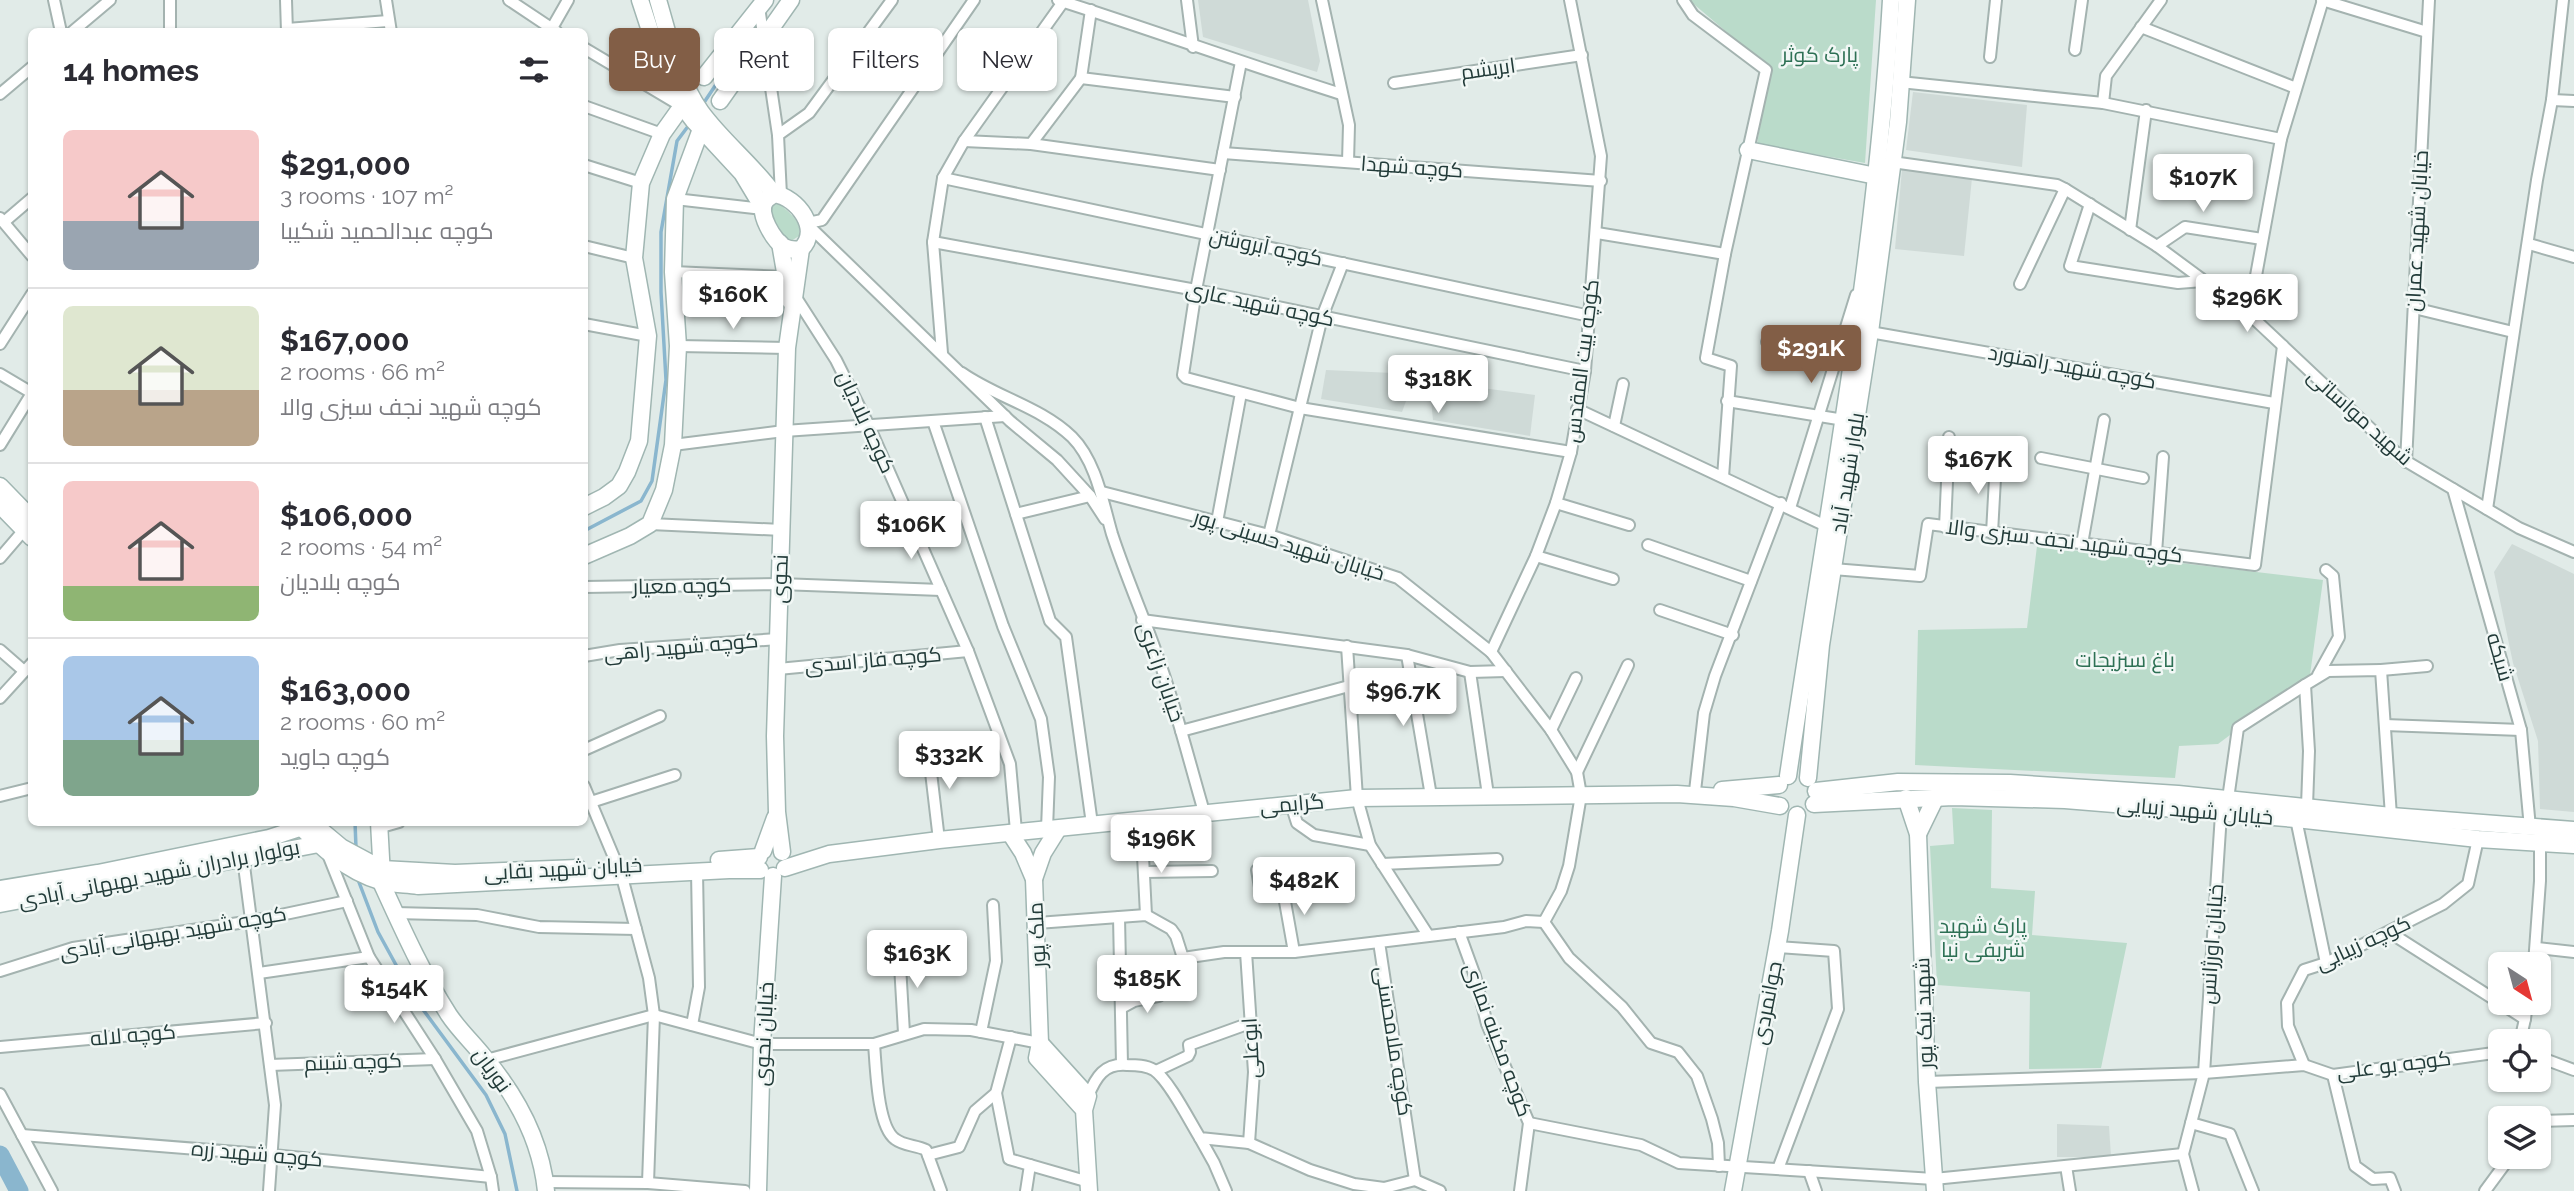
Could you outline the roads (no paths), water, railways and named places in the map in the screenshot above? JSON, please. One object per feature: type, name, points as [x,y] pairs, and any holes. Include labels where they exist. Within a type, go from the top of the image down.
[{"type":"main road","points":[[640,0],[659,58],[674,95],[682,106],[742,173],[788,199],[809,225],[810,237],[804,247],[792,250],[779,243]]},
{"type":"main road","points":[[659,0],[674,54],[691,95],[755,182],[765,220],[779,243],[793,301]]},
{"type":"main road","points":[[772,28],[791,0]]},
{"type":"main road","name":"بلوار شهید آباد","points":[[1784,781],[1791,759],[1843,420],[1883,120],[1891,0]]},
{"type":"main road","name":"بلوار شهید آباد","points":[[1813,791],[1809,762],[1821,645],[1870,332],[1892,162],[1907,0]]},
{"type":"main road","points":[[704,77],[761,3]]},
{"type":"main road","points":[[720,101],[727,91]]},
{"type":"main road","points":[[588,505],[619,486],[639,441],[648,336],[634,258],[642,183],[662,134],[682,106]]},
{"type":"main road","points":[[588,554],[630,536],[649,524],[664,490],[673,444],[678,346],[673,272],[675,199],[701,129]]},
{"type":"main road","points":[[1748,150],[1876,176]]},
{"type":"main road","points":[[763,209],[764,202],[777,195]]},
{"type":"main road","name":"نحوی","points":[[773,861],[787,348],[804,247]]},
{"type":"main road","points":[[0,486],[28,528]]},
{"type":"main road","points":[[0,505],[28,528]]},
{"type":"main road","points":[[1791,759],[1809,762]]},
{"type":"main road","points":[[1677,794],[1784,781],[1813,791],[1807,812],[1797,815],[1788,813],[1780,806],[1777,798],[1784,781]]},
{"type":"main road","name":"خیابان شهید زیبایی","points":[[1813,791],[1898,782],[2010,783],[2146,800],[2221,814],[2478,839],[2574,845]]},
{"type":"main road","name":"خیابان شهید زیبایی","points":[[1813,791],[1906,798],[2228,799],[2391,816],[2574,830]]},
{"type":"main road","points":[[1677,794],[1734,798],[1780,806]]},
{"type":"main road","name":"گرایمی","points":[[773,861],[1013,832],[1357,798],[1677,794]]},
{"type":"main road","name":"شهید نیک پور","points":[[1918,834],[1936,797]]},
{"type":"main road","name":"شهید نیک پور","points":[[1906,798],[1918,834],[1927,1082],[1935,1185]]},
{"type":"main road","name":"جوانمردی","points":[[1733,1191],[1777,947],[1797,815]]},
{"type":"main road","name":"بولوار برادران شهید بهبهانی آبادی","points":[[0,889],[98,873],[269,838],[302,826]]},
{"type":"main road","points":[[309,826],[340,860],[377,871]]},
{"type":"main road","name":"نوریان","points":[[378,826],[377,871],[417,962],[452,1019],[486,1059],[526,1118],[540,1153],[546,1187]]},
{"type":"main road","points":[[1034,879],[1053,829]]},
{"type":"main road","name":"ملک پور","points":[[1013,832],[1034,879],[1038,923],[1040,1043]]},
{"type":"main road","points":[[327,846],[377,871]]},
{"type":"main road","name":"بولوار برادران شهید بهبهانی آبادی","points":[[0,904],[243,858],[327,846]]},
{"type":"main road","name":"خیابان شهید بقایی","points":[[620,872],[773,861]]},
{"type":"main road","name":"خیابان شهید بقایی","points":[[377,871],[697,871],[773,861]]},
{"type":"main road","name":"خیابان نحوی","points":[[758,1191],[762,1044],[773,861]]},
{"type":"main road","points":[[1040,1043],[1086,1103],[1089,1187]]},
{"type":"street","points":[[54,0],[60,28]]},
{"type":"street","points":[[77,28],[110,0]]},
{"type":"street","points":[[170,0],[170,28]]},
{"type":"street","points":[[286,0],[287,28]]},
{"type":"street","points":[[338,28],[390,26],[386,0]]},
{"type":"street","points":[[509,0],[551,28]]},
{"type":"street","points":[[555,28],[568,0]]},
{"type":"street","points":[[778,135],[809,113],[892,0]]},
{"type":"street","points":[[974,0],[822,220],[809,225],[1005,416],[1057,460],[1090,496],[1112,534]]},
{"type":"street","points":[[1187,0],[1193,47]]},
{"type":"street","points":[[1322,0],[1349,125],[1348,162]]},
{"type":"street","name":"کوچه بیت المقدس","points":[[1491,652],[1536,556],[1556,503],[1571,452],[1586,372],[1601,156],[1570,0]]},
{"type":"street","points":[[1683,0],[1693,15],[1766,71],[1725,254],[1706,358],[1731,366],[1723,477]]},
{"type":"street","points":[[1990,57],[1996,0]]},
{"type":"street","points":[[2075,50],[2082,0]]},
{"type":"street","points":[[2102,103],[2106,76],[2161,0]]},
{"type":"street","points":[[2249,314],[2281,139],[2323,0],[2427,32]]},
{"type":"street","name":"خیابان شهید عمران","points":[[2406,461],[2429,0]]},
{"type":"street","points":[[2487,509],[2537,180],[2552,100],[2563,0]]},
{"type":"street","points":[[942,353],[933,242],[943,178],[964,141],[1060,1],[1341,94]]},
{"type":"street","points":[[761,3],[763,28]]},
{"type":"street","points":[[1031,144],[1081,78],[1091,10]]},
{"type":"street","points":[[2141,27],[2296,88]]},
{"type":"street","points":[[588,50],[682,106]]},
{"type":"street","name":"ابریشم","points":[[1394,83],[1582,55]]},
{"type":"street","points":[[1241,62],[1196,290],[1183,375],[1300,408],[1571,452]]},
{"type":"street","points":[[0,94],[28,70]]},
{"type":"street","points":[[1081,78],[1235,97]]},
{"type":"street","points":[[1900,82],[2102,103],[2281,139]]},
{"type":"street","points":[[772,91],[778,135],[777,195]]},
{"type":"street","points":[[2552,100],[2574,101]]},
{"type":"street","points":[[588,107],[662,134]]},
{"type":"street","points":[[2130,230],[2146,110]]},
{"type":"street","points":[[964,141],[1031,144],[1220,170]]},
{"type":"street","name":"کوچه شهدا","points":[[1223,153],[1601,181]]},
{"type":"street","name":"شهید مواساتی","points":[[1892,162],[2057,185],[2065,189],[2157,246],[2249,314],[2406,461],[2519,528],[2573,548]]},
{"type":"street","points":[[588,166],[642,183]]},
{"type":"street","name":"کوچه آبروشن","points":[[943,178],[1590,316]]},
{"type":"street","points":[[2020,284],[2065,189]]},
{"type":"street","points":[[675,199],[763,209]]},
{"type":"street","points":[[28,201],[2,220],[28,251]]},
{"type":"street","points":[[2090,204],[2070,266],[2178,283],[2203,281]]},
{"type":"street","points":[[2157,246],[2185,227],[2263,239]]},
{"type":"street","points":[[1597,233],[1725,254]]},
{"type":"street","name":"کوچه شهید عاری","points":[[933,242],[1196,290],[1586,372]]},
{"type":"street","points":[[2529,244],[2574,257]]},
{"type":"street","points":[[588,247],[634,258]]},
{"type":"street","points":[[804,247],[822,248],[841,257]]},
{"type":"street","points":[[1269,535],[1322,317],[1343,263]]},
{"type":"street","points":[[673,272],[786,277]]},
{"type":"street","points":[[1695,791],[1704,713],[1715,676],[1819,415],[1863,272]]},
{"type":"street","points":[[0,344],[28,300]]},
{"type":"street","name":"کوچه بلادیان","points":[[793,301],[836,360],[869,426],[968,652],[1010,764],[1013,832]]},
{"type":"street","points":[[2414,308],[2513,332]]},
{"type":"street","points":[[588,325],[648,336]]},
{"type":"street","name":"کوچه شهید راهنورد","points":[[1870,332],[2274,402]]},
{"type":"street","points":[[1768,342],[1836,354]]},
{"type":"street","points":[[678,346],[787,348]]},
{"type":"street","points":[[2274,402],[2283,346]]},
{"type":"street","points":[[962,373],[1055,424],[1073,439],[1102,492],[1112,534]]},
{"type":"street","points":[[0,374],[28,391]]},
{"type":"street","points":[[1615,426],[1623,384]]},
{"type":"street","points":[[1217,522],[1241,393]]},
{"type":"street","points":[[0,445],[28,400]]},
{"type":"street","points":[[1727,401],[1843,420]]},
{"type":"street","name":"کوچه شهید نجف سبزی والا","points":[[1833,569],[1920,576],[1928,524],[2255,565],[2274,402]]},
{"type":"street","points":[[1577,409],[1826,526]]},
{"type":"street","points":[[673,444],[784,431],[1005,416]]},
{"type":"street","points":[[985,417],[1050,621],[1066,637],[1092,824]]},
{"type":"street","points":[[2082,544],[2104,420]]},
{"type":"street","points":[[933,421],[1003,626],[1041,719],[1053,829]]},
{"type":"street","points":[[1944,527],[1950,438]]},
{"type":"street","points":[[2156,553],[2163,457]]},
{"type":"street","points":[[2041,458],[2144,478]]},
{"type":"street","points":[[1992,533],[1996,460]]},
{"type":"street","name":"شبکه","points":[[2453,489],[2521,730],[2530,828]]},
{"type":"street","name":"خیابان شهید حسینی پور","points":[[1102,492],[1269,535],[1398,578],[1491,652],[1551,730],[1577,772],[1581,795],[1569,866],[1561,891],[1544,922]]},
{"type":"street","points":[[1016,514],[1090,496]]},
{"type":"street","points":[[1556,503],[1629,525]]},
{"type":"street","points":[[649,524],[782,530]]},
{"type":"street","points":[[0,558],[28,530]]},
{"type":"street","name":"خیابان زاغری","points":[[1112,534],[1161,667],[1203,812]]},
{"type":"street","points":[[1648,545],[1751,581]]},
{"type":"street","points":[[1536,556],[1613,579]]},
{"type":"street","points":[[2316,678],[2339,636],[2333,576],[2326,570]]},
{"type":"street","name":"کوچه معیار","points":[[588,587],[780,584],[941,590]]},
{"type":"street","points":[[1660,610],[1733,635]]},
{"type":"street","points":[[1142,620],[1407,655],[1470,672],[1506,671]]},
{"type":"street","name":"کوچه شهید راهی","points":[[588,655],[620,650],[778,639]]},
{"type":"street","points":[[1346,646],[1357,798],[1370,845],[1428,935]]},
{"type":"street","points":[[0,650],[28,667],[0,698]]},
{"type":"street","name":"کوچه فاز اسدی","points":[[778,669],[968,652]]},
{"type":"street","points":[[1407,655],[1431,796]]},
{"type":"street","points":[[1577,772],[1628,666]]},
{"type":"street","points":[[2228,799],[2238,728],[2328,671],[2427,666]]},
{"type":"street","points":[[2381,670],[2391,816]]},
{"type":"street","points":[[1470,672],[1488,795]]},
{"type":"street","points":[[1551,730],[1576,678]]},
{"type":"street","points":[[2305,685],[2309,751],[2307,806]]},
{"type":"street","points":[[1181,731],[1349,686]]},
{"type":"street","points":[[588,748],[660,716]]},
{"type":"street","points":[[2385,725],[2521,730]]},
{"type":"street","points":[[928,747],[939,840]]},
{"type":"street","points":[[591,802],[674,775]]},
{"type":"street","points":[[0,796],[28,789]]},
{"type":"street","points":[[588,795],[620,872],[649,978],[654,1014],[648,1183]]},
{"type":"street","points":[[1291,804],[1297,823],[1314,835],[1370,845]]},
{"type":"street","name":"خیابان اورژانس","points":[[2183,1154],[2204,1073],[2221,814]]},
{"type":"street","points":[[2296,820],[2326,963]]},
{"type":"street","points":[[1142,836],[1146,915]]},
{"type":"street","name":"کوچه زیبایی","points":[[2304,1065],[2288,1027],[2287,1003],[2304,970],[2326,963],[2443,904],[2468,884],[2478,839]]},
{"type":"street","points":[[2536,952],[2540,843]]},
{"type":"street","points":[[327,846],[369,957],[435,1059],[477,1131],[493,1191]]},
{"type":"street","points":[[243,858],[275,1105],[270,1191]]},
{"type":"street","points":[[1382,864],[1497,859]]},
{"type":"street","points":[[1257,870],[1261,893],[1280,893],[1284,896],[1294,952]]},
{"type":"street","points":[[692,1025],[699,986],[697,871]]},
{"type":"street","points":[[1145,872],[1212,871]]},
{"type":"street","name":"کوچه شهید بهبهانی آبادی","points":[[0,971],[74,948],[252,920],[347,901]]},
{"type":"street","points":[[981,1032],[996,961],[993,905]]},
{"type":"street","points":[[395,913],[477,915],[538,927],[636,929]]},
{"type":"street","points":[[1038,923],[1146,915],[1171,929],[1183,958],[1177,974],[1161,983],[1159,996],[1134,1001],[1121,1008]]},
{"type":"street","points":[[1119,917],[1122,1064]]},
{"type":"street","name":"کوچه ملامحسنی","points":[[1415,1180],[1379,942],[1504,927],[1527,921],[1544,922]]},
{"type":"street","points":[[1544,922],[1569,957],[1622,1007],[1651,1043],[1678,1052],[1697,1076],[1713,1119],[1719,1166]]},
{"type":"street","name":"کوچه مکینه نمازی","points":[[1459,932],[1475,976],[1493,1041],[1529,1123],[1520,1191]]},
{"type":"street","points":[[2389,932],[2525,1019]]},
{"type":"street","points":[[1183,958],[1224,952],[1294,952],[1379,942]]},
{"type":"street","points":[[1777,947],[1834,951],[1838,1009],[1778,1169]]},
{"type":"street","points":[[899,948],[904,1033]]},
{"type":"street","points":[[2537,948],[2574,952]]},
{"type":"street","name":"ابوعلی","points":[[1246,952],[1254,1072],[1249,1143]]},
{"type":"street","points":[[259,973],[369,957]]},
{"type":"street","points":[[486,1059],[654,1014],[762,1044],[874,1044],[924,1029],[981,1032],[1040,1043]]},
{"type":"street","points":[[2523,1029],[2526,1015]]},
{"type":"street","name":"کوچه لاله","points":[[0,1047],[266,1023]]},
{"type":"street","points":[[1156,1071],[1188,1056],[1189,1045],[1250,1023]]},
{"type":"street","points":[[1011,1037],[996,1093],[1009,1159],[1089,1187]]},
{"type":"street","points":[[874,1044],[883,1118],[887,1130],[893,1138],[921,1148],[928,1155],[941,1191]]},
{"type":"street","points":[[2551,1061],[2572,1068],[2574,1053]]},
{"type":"street","name":"کوچه بو علی","points":[[1927,1082],[2204,1073],[2304,1065],[2333,1075],[2488,1054]]},
{"type":"street","name":"کوچه شبنم","points":[[270,1065],[435,1059]]},
{"type":"street","points":[[1086,1103],[1096,1077],[1103,1069],[1122,1064],[1144,1066],[1156,1071],[1200,1138],[1226,1191]]},
{"type":"street","points":[[2333,1075],[2355,1166],[2373,1179],[2390,1178],[2395,1191]]},
{"type":"street","points":[[928,1155],[959,1147],[975,1111],[996,1093]]},
{"type":"street","points":[[0,1094],[52,1191]]},
{"type":"street","points":[[2551,1121],[2574,1120]]},
{"type":"street","points":[[1529,1123],[1641,1145],[1679,1163],[1809,1171],[1935,1185],[2066,1166],[2183,1154],[2193,1191]]},
{"type":"street","points":[[2191,1123],[2230,1133],[2253,1191]]},
{"type":"street","name":"کوچه شهید زره","points":[[22,1135],[273,1155],[491,1177]]},
{"type":"street","points":[[1200,1138],[1249,1143],[1310,1170],[1370,1189],[1415,1180],[1440,1191]]},
{"type":"street","points":[[1026,1191],[1030,1166]]},
{"type":"street","points":[[2066,1166],[2070,1191]]},
{"type":"street","points":[[2485,1191],[2501,1169]]},
{"type":"street","points":[[1809,1171],[1816,1191]]},
{"type":"street","points":[[1337,1191],[1339,1179]]},
{"type":"street","points":[[546,1187],[619,1187],[648,1183],[745,1191]]},
{"type":"waterway","points":[[703,104],[714,88]]},
{"type":"waterway","points":[[588,529],[641,501],[652,481],[666,380],[661,232],[677,141],[689,125]]},
{"type":"waterway","points":[[355,826],[356,848]]},
{"type":"waterway","points":[[357,877],[378,932],[413,996],[486,1095],[505,1134],[517,1191]]},
{"type":"waterway","points":[[0,1155],[19,1191]]},
{"type":"park label","name":"پارک کوثر","points":[[1820,55]]},
{"type":"park label","name":"باغ سبزیجات","points":[[2125,660]]},
{"type":"park label","name":"پارک شهید شریفی نیا","points":[[1983,938]]}]
